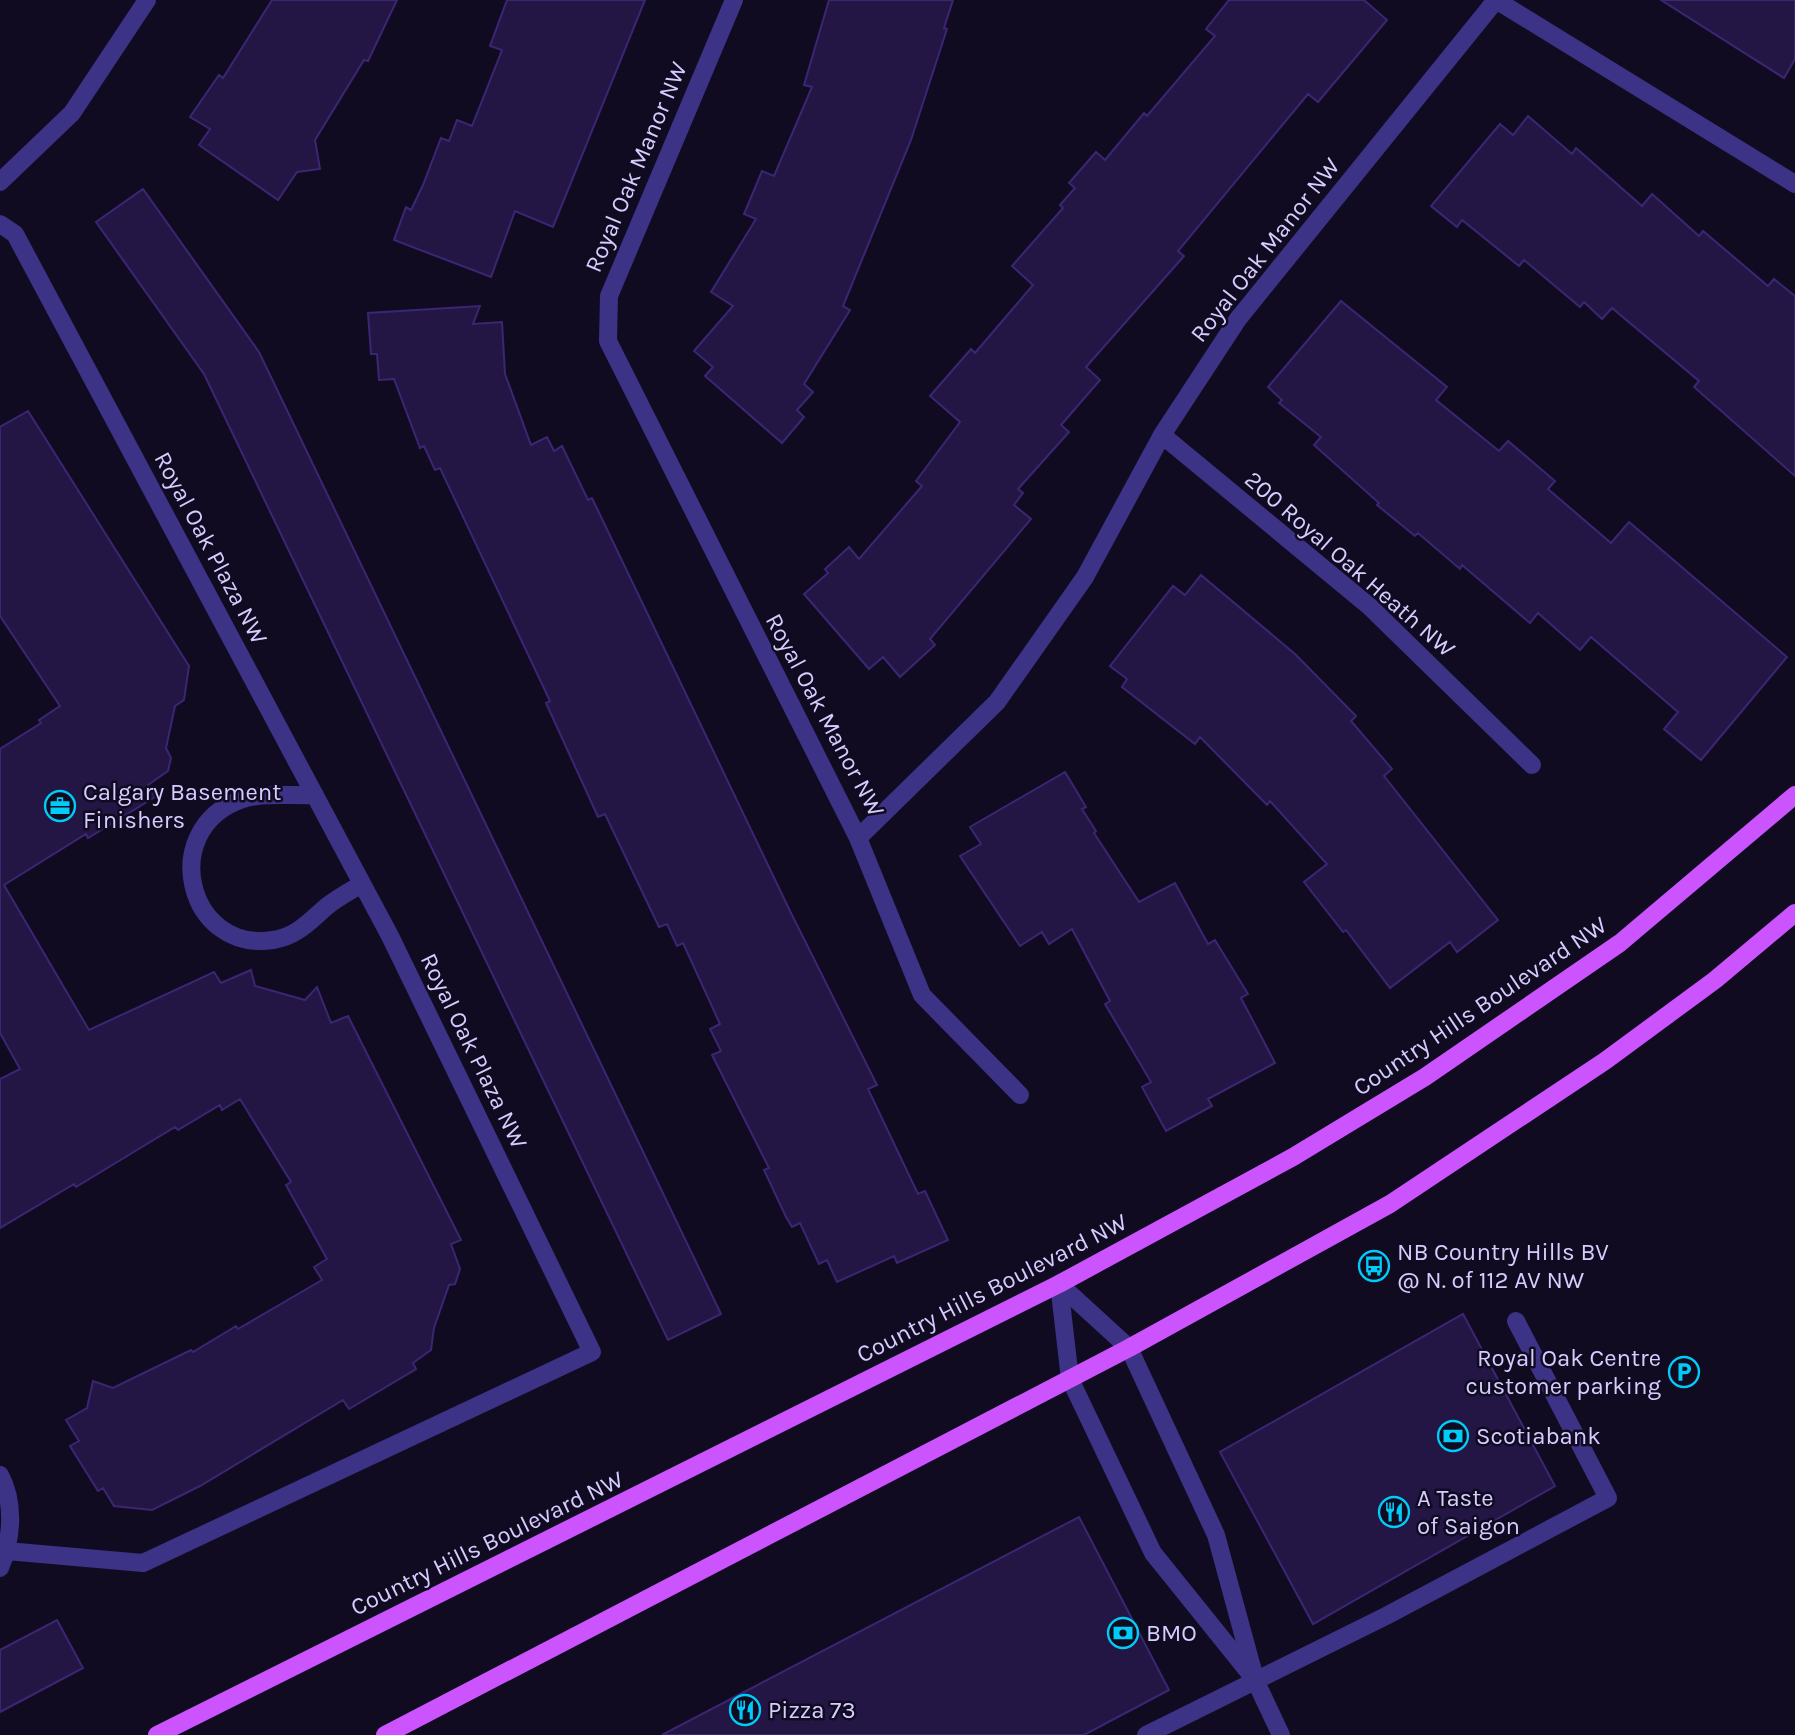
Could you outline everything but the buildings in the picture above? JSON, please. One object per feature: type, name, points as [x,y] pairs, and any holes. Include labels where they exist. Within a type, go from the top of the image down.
[{"type":"main road","name":"Country Hills Boulevard NW","points":[[157,1735],[1059,1284],[1293,1157],[1424,1077],[1620,943],[1795,796]]},
{"type":"main road","points":[[385,1735],[1129,1348],[1390,1204],[1605,1061],[1714,981],[1795,913]]},
{"type":"street","points":[[0,182],[72,113],[147,0]]},
{"type":"street","name":"Royal Oak Manor NW","points":[[734,0],[609,296],[608,341],[858,838],[997,702],[1085,577],[1162,435],[1238,319],[1496,0]]},
{"type":"street","points":[[1496,0],[1795,184]]},
{"type":"street","name":"Royal Oak Plaza NW","points":[[0,224],[15,234],[362,884],[592,1352],[143,1563],[7,1551]]},
{"type":"street","name":"200 Royal Oak Heath NW","points":[[1162,435],[1369,606],[1532,765]]},
{"type":"street","points":[[315,795],[242,799],[221,810],[204,826],[193,848],[190,872],[195,895],[207,916],[226,931],[248,940],[272,940],[295,933],[328,905],[362,884]]},
{"type":"street","points":[[858,838],[922,995],[1020,1095]]},
{"type":"street","points":[[1059,1284],[1129,1348],[1216,1535],[1256,1682],[1280,1735]]},
{"type":"street","points":[[1059,1284],[1070,1379],[1153,1553],[1256,1682]]},
{"type":"street","points":[[1146,1735],[1256,1682],[1608,1498],[1516,1321]]},
{"type":"street","points":[[0,1475],[10,1493],[7,1551],[0,1568]]},
{"type":"place","name":"Calgary Basement Finishers","points":[[60,806]]},
{"type":"place","name":"NB Country Hills BV @ N. of 112 AV NW","points":[[1374,1266]]},
{"type":"place","name":"Royal Oak Centre customer parking","points":[[1684,1372]]},
{"type":"place","name":"Scotiabank","points":[[1453,1436]]},
{"type":"place","name":"A Taste of Saigon","points":[[1394,1512]]},
{"type":"place","name":"BMO","points":[[1123,1633]]},
{"type":"place","name":"Pizza 73","points":[[745,1710]]}]
